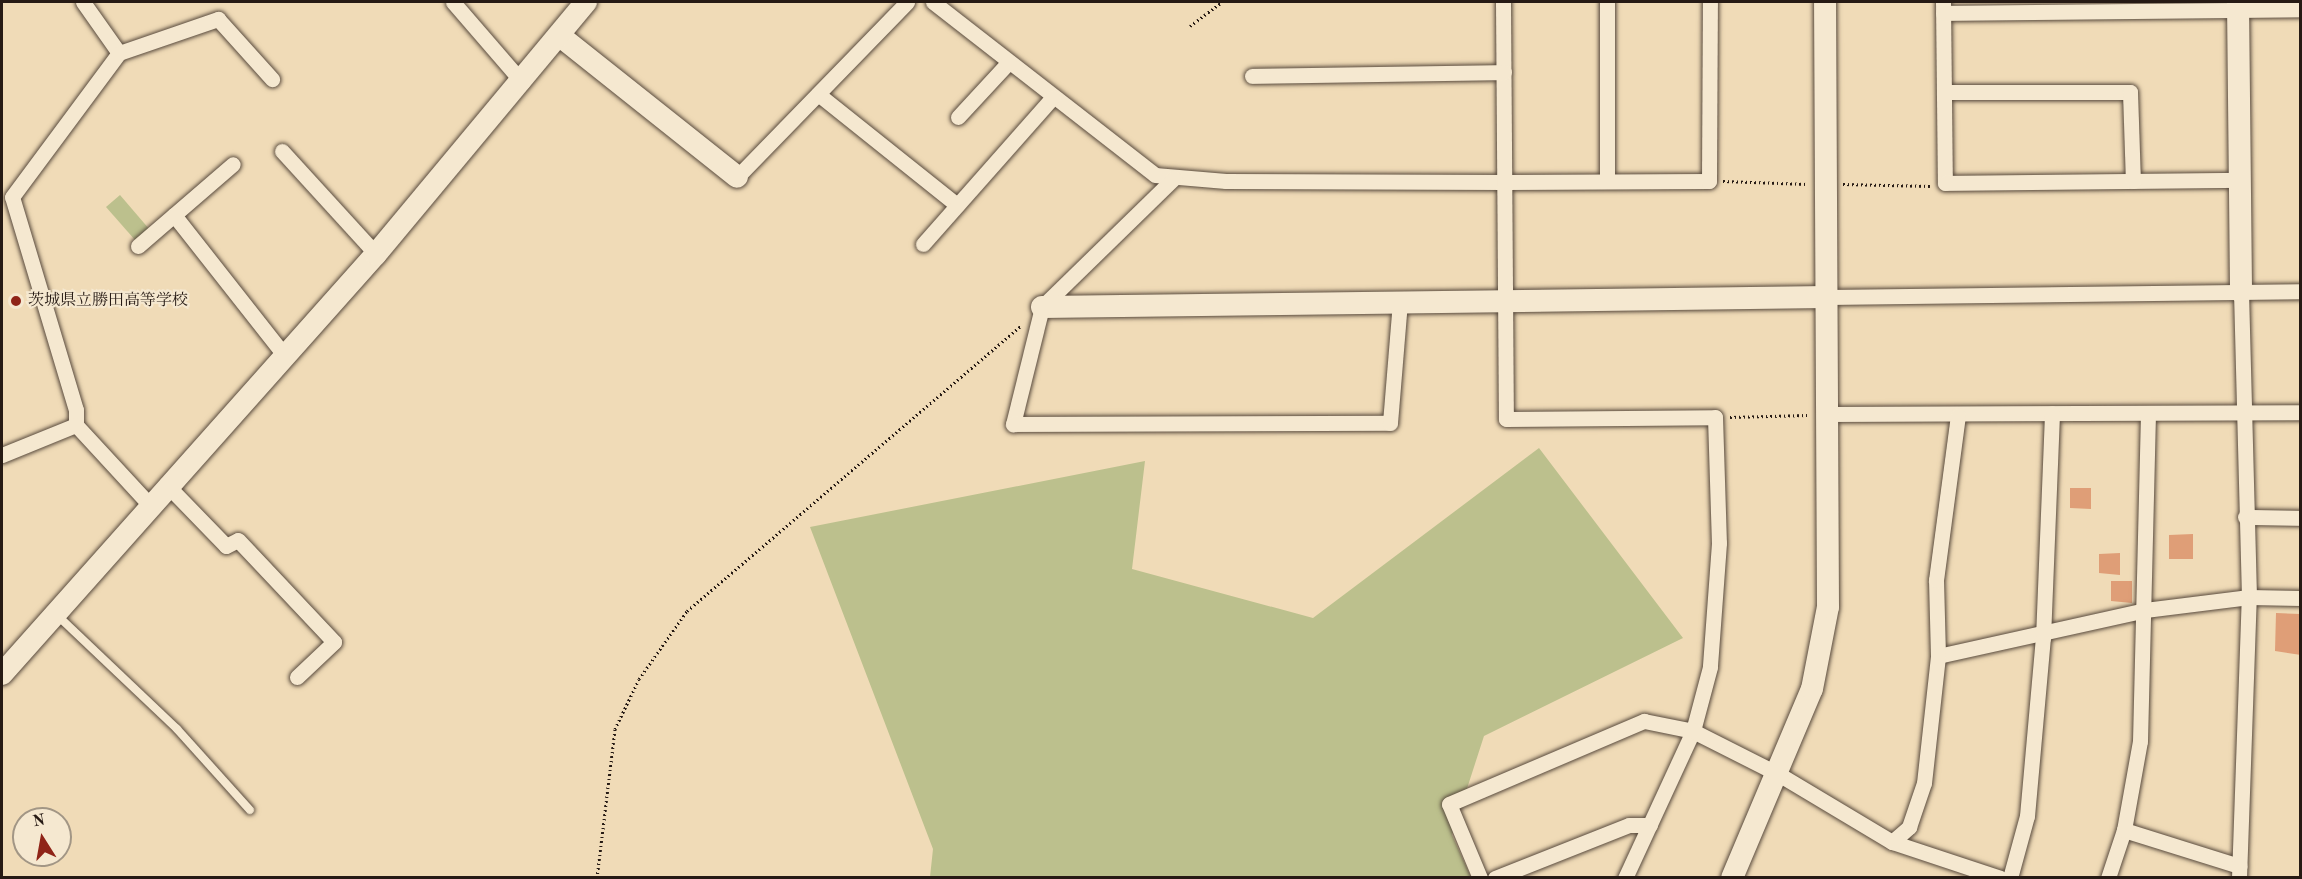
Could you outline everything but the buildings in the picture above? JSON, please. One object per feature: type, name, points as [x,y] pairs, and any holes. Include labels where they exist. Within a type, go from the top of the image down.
[{"type":"street","points":[[83,2],[119,53]]},
{"type":"street","points":[[453,2],[522,82]]},
{"type":"street","points":[[2,674],[166,484],[376,254],[522,82],[586,2]]},
{"type":"street","points":[[560,36],[737,177],[908,2]]},
{"type":"street","points":[[933,2],[1155,175],[1174,178],[1505,182],[1710,181],[1710,2]]},
{"type":"street","points":[[1503,2],[1505,182],[1502,300],[1506,419],[1715,417],[1717,590],[1710,667],[1693,731],[1624,878]]},
{"type":"street","points":[[1607,2],[1607,180]]},
{"type":"street","points":[[1732,878],[1780,775],[1812,689],[1828,607],[1825,2]]},
{"type":"street","points":[[2124,830],[2239,872],[2249,597],[2243,412],[2238,5]]},
{"type":"street","points":[[2239,180],[1946,183],[1943,7],[2238,5],[2301,9]]},
{"type":"street","points":[[149,504],[76,425],[76,410],[12,197],[119,53],[218,19],[272,79]]},
{"type":"street","points":[[958,117],[1009,62]]},
{"type":"street","points":[[1252,76],[1504,72]]},
{"type":"street","points":[[1944,92],[2130,92],[2133,181]]},
{"type":"street","points":[[818,94],[957,205]]},
{"type":"street","points":[[923,244],[1053,97]]},
{"type":"street","points":[[282,151],[376,254]]},
{"type":"street","points":[[138,246],[233,164]]},
{"type":"street","points":[[1174,178],[1042,307],[1013,424],[1390,423],[1400,301]]},
{"type":"street","points":[[174,215],[284,355]]},
{"type":"street","points":[[1042,307],[2301,291]]},
{"type":"street","points":[[1827,414],[2301,412]]},
{"type":"street","points":[[2010,878],[2027,816],[2044,631],[2052,413]]},
{"type":"street","points":[[2108,878],[2124,830],[2140,741],[2145,610],[2148,413]]},
{"type":"street","points":[[1892,842],[1909,827],[1924,783],[1938,656],[1936,580],[1958,415]]},
{"type":"street","points":[[2,455],[76,425]]},
{"type":"street","points":[[166,484],[226,546],[238,540],[334,642],[297,677]]},
{"type":"street","points":[[2245,517],[2301,518]]},
{"type":"street","points":[[1938,656],[2145,610],[2249,597],[2301,598]]},
{"type":"street","points":[[1480,878],[1449,804],[1644,721],[1693,731],[1780,775],[1892,842],[2000,878]]},
{"type":"street","points":[[1495,878],[1629,825],[1650,825]]},
{"type":"lane","points":[[55,612],[177,729],[250,810]]},
{"type":"path","points":[[1190,26],[1222,2]]},
{"type":"path","points":[[1710,181],[1826,184],[1946,183]]},
{"type":"path","points":[[597,878],[615,729],[639,680],[687,610],[1042,307]]},
{"type":"path","points":[[1715,417],[1827,414]]},
{"type":"green space","points":[[120,195],[150,230],[135,240],[106,207]]},
{"type":"green space","points":[[1539,448],[1683,638],[1484,736],[1452,835],[1471,877],[930,877],[933,849],[810,527],[1145,461],[1132,569],[1313,618]]},
{"type":"place","name":"茨城県立勝田高等学校","points":[[16,301]]}]
